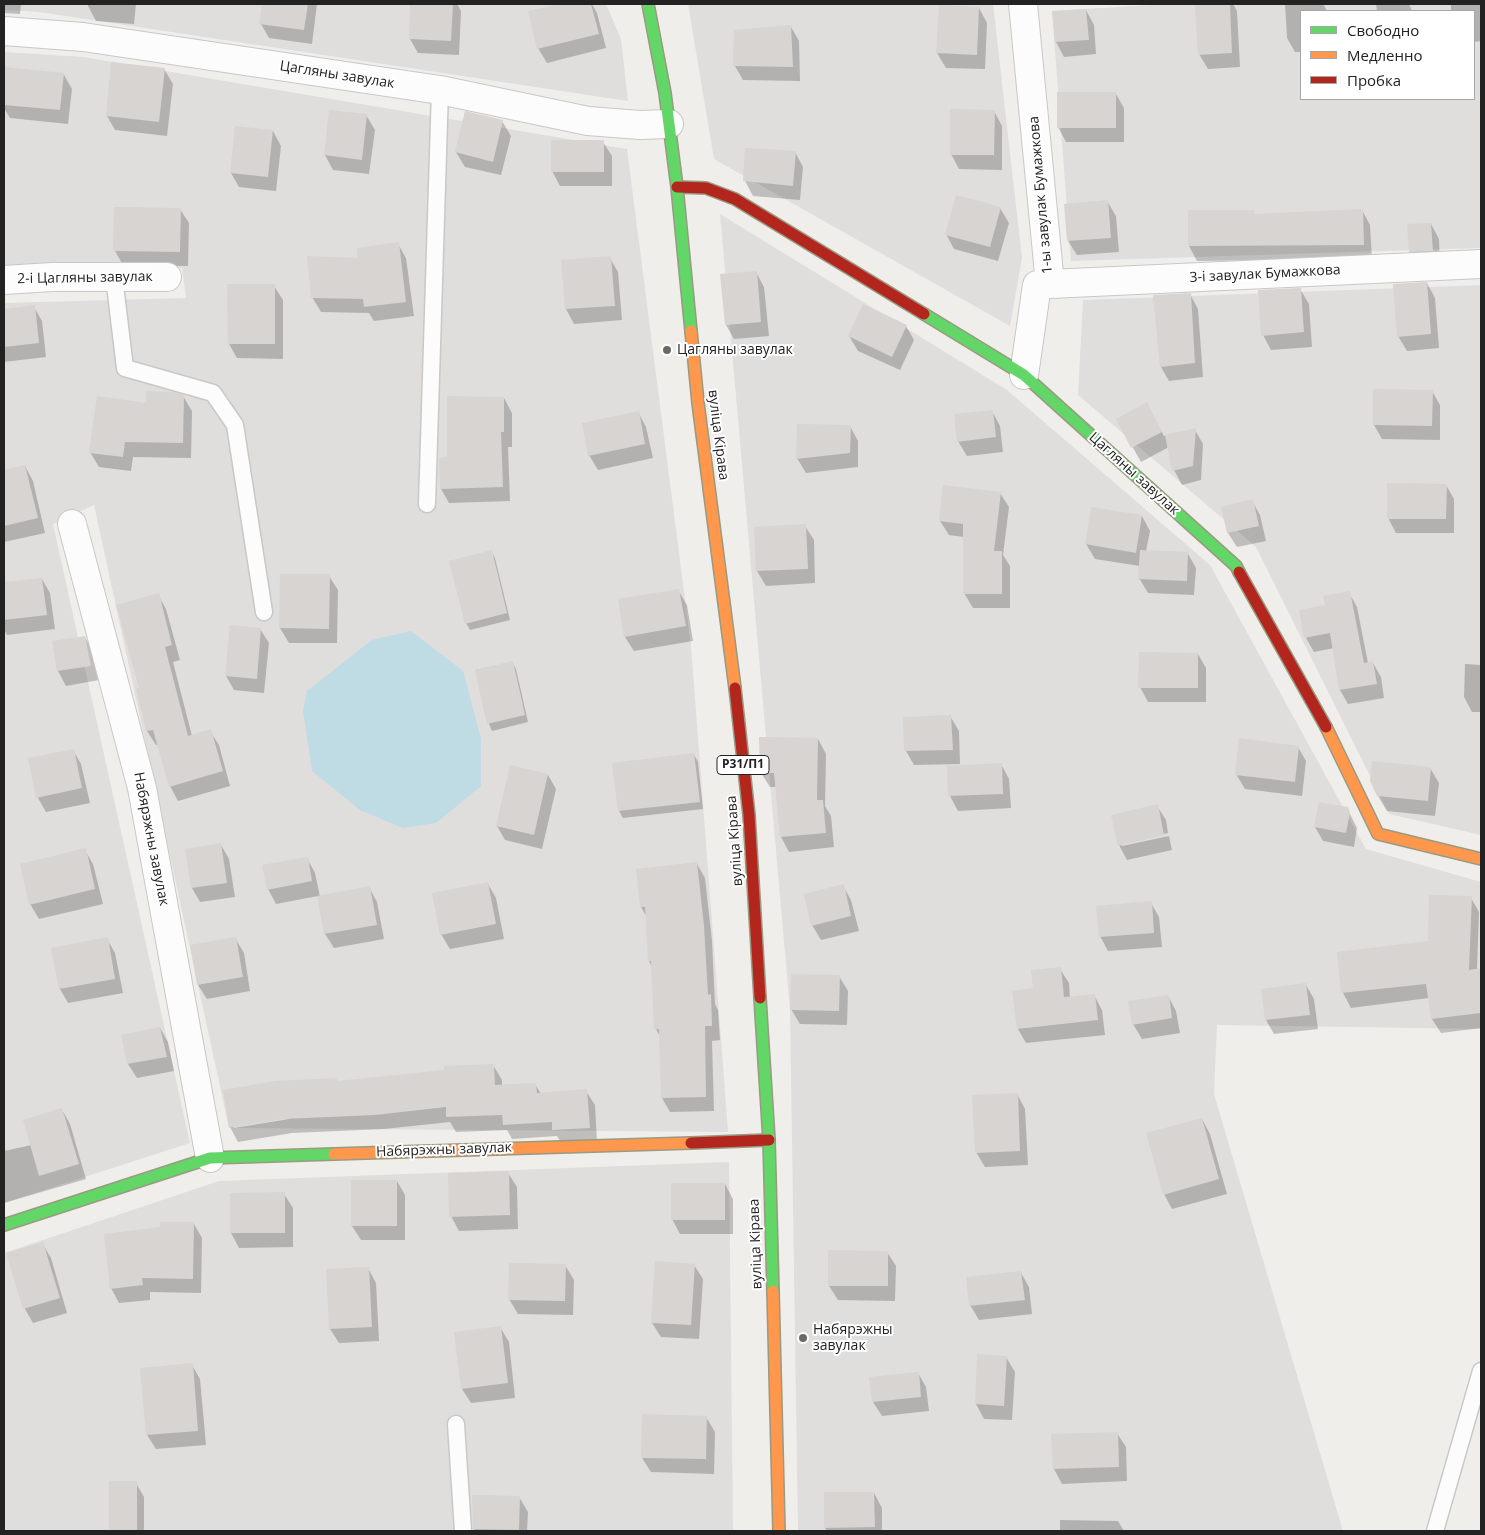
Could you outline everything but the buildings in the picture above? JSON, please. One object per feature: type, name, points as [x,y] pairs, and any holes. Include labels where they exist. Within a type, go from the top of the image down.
[{"type":"street","name":"вуліца Кірава","points":[[648,4],[665,93],[677,187],[698,403],[731,657],[749,815],[768,1140],[779,1531]]},
{"type":"street","name":"1-ы завулак Бумажкова","points":[[1023,4],[1050,284],[1037,285],[1024,375]]},
{"type":"street","name":"Цагляны завулак","points":[[4,32],[83,37],[440,90],[588,121],[669,124]]},
{"type":"street","name":"Цагляны завулак","points":[[677,187],[706,188],[735,199],[1024,375],[1236,566],[1316,707],[1378,834],[1481,859]]},
{"type":"street","name":"3-і завулак Бумажкова","points":[[1050,284],[1481,264]]},
{"type":"street","name":"2-і Цагляны завулак","points":[[4,280],[52,277],[166,277]]},
{"type":"street","name":"Набярэжны завулак","points":[[72,524],[142,788],[210,1158]]},
{"type":"street","name":"Набярэжны завулак","points":[[4,1225],[210,1158],[768,1140]]},
{"type":"lane","points":[[427,504],[440,90]]},
{"type":"lane","points":[[114,277],[125,368],[213,393],[235,425],[264,612]]},
{"type":"lane","points":[[1435,1531],[1481,1371]]},
{"type":"lane","points":[[456,1424],[463,1531]]},
{"type":"shaded area","points":[[4,4],[606,4],[621,39],[628,101],[39,12],[4,10]]},
{"type":"shaded area","points":[[688,4],[993,4],[1022,258],[1010,326],[714,159]]},
{"type":"shaded area","points":[[1167,4],[1481,4],[1481,248],[1071,261],[1052,11]]},
{"type":"shaded area","points":[[4,52],[83,57],[627,149],[691,646],[728,1132],[229,1128],[94,505],[53,524],[190,1143],[4,1203],[4,303],[186,298],[182,268],[4,269]]},
{"type":"shaded area","points":[[720,214],[1007,390],[1210,565],[1366,849],[1481,882],[1481,1029],[1217,1025],[1214,1094],[1343,1531],[798,1531],[790,1010]]},
{"type":"shaded area","points":[[1481,285],[1481,835],[1389,814],[1256,547],[1078,395],[1083,300]]},
{"type":"shaded area","points":[[729,1162],[733,1531],[4,1531],[4,1253],[219,1181]]},
{"type":"water","points":[[411,631],[463,671],[481,739],[481,786],[436,823],[403,828],[360,810],[312,771],[303,711],[307,691],[372,640]]},
{"type":"traffic: fast","points":[[648,4],[665,93],[677,187],[691,331]]},
{"type":"traffic: fast","points":[[924,314],[1024,375],[1236,566],[1239,572]]},
{"type":"traffic: fast","points":[[760,998],[769,1140],[773,1291]]},
{"type":"traffic: fast","points":[[4,1225],[210,1158],[334,1154]]},
{"type":"traffic: slow","points":[[691,331],[698,403],[735,688]]},
{"type":"traffic: slow","points":[[1326,727],[1378,834],[1481,859]]},
{"type":"traffic: slow","points":[[334,1154],[691,1143]]},
{"type":"traffic: slow","points":[[773,1291],[779,1531]]},
{"type":"traffic: jam","points":[[677,187],[706,188],[735,199],[924,314]]},
{"type":"traffic: jam","points":[[1239,572],[1326,727]]},
{"type":"traffic: jam","points":[[735,688],[749,815],[760,998]]},
{"type":"traffic: jam","points":[[691,1143],[769,1140]]},
{"type":"place","name":"Цагляны завулак","points":[[667,350]]},
{"type":"place","name":"Набярэжны завулак","points":[[803,1338]]}]
